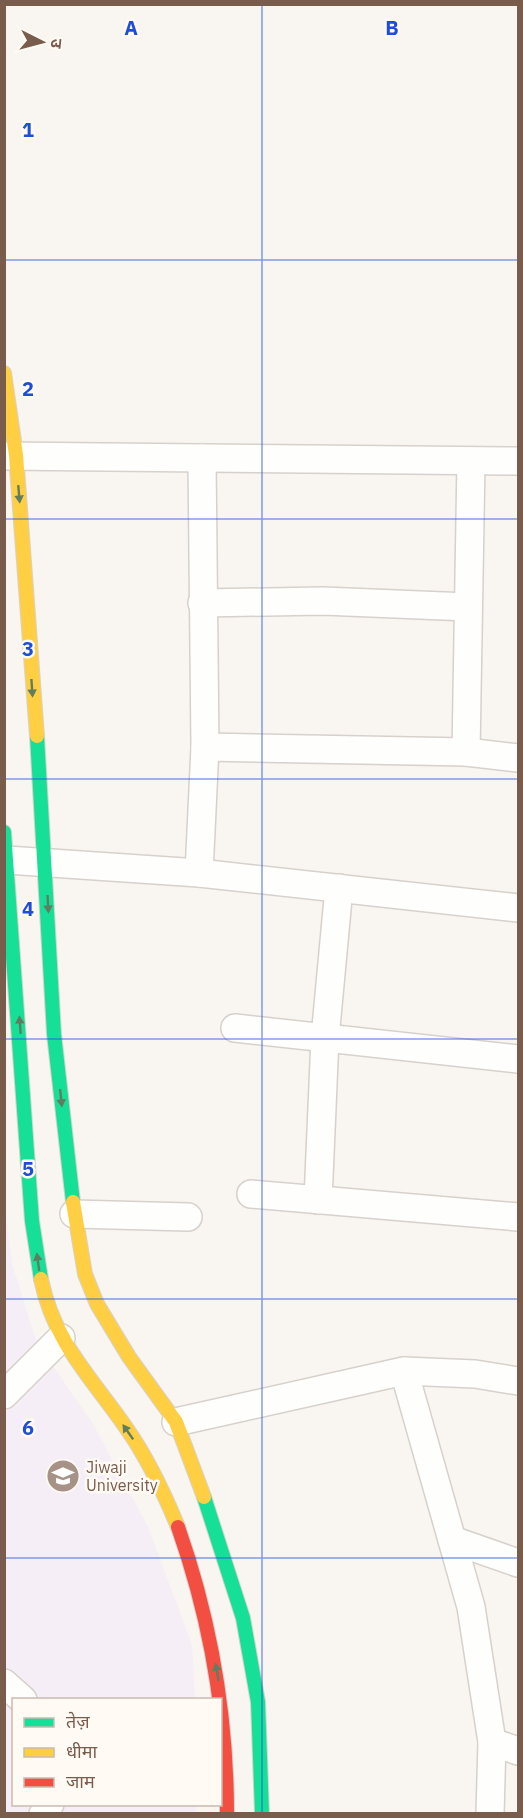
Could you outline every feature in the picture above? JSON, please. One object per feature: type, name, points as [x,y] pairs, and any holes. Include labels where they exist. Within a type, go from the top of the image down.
[{"type":"main road","points":[[4,373],[46,862],[54,1034],[74,1214],[85,1274],[97,1304],[142,1383],[176,1422],[197,1473],[243,1618],[258,1702],[262,1814]]},
{"type":"main road","points":[[4,832],[32,1221],[39,1271],[61,1338],[114,1403],[154,1478],[184,1545],[209,1626],[224,1705],[227,1814]]},
{"type":"street","points":[[10,455],[519,461]]},
{"type":"street","points":[[199,873],[205,747],[202,458]]},
{"type":"street","points":[[466,752],[471,461]]},
{"type":"street","points":[[202,603],[323,602],[468,607]]},
{"type":"street","points":[[205,747],[466,752],[519,758]]},
{"type":"street","points":[[7,860],[199,873],[519,908]]},
{"type":"street","points":[[318,1200],[325,1038],[339,888]]},
{"type":"street","points":[[235,1028],[519,1059]]},
{"type":"street","points":[[250,1194],[519,1217]]},
{"type":"street","points":[[74,1214],[188,1216]]},
{"type":"street","points":[[4,1395],[61,1338]]},
{"type":"street","points":[[176,1422],[404,1371],[475,1374],[519,1381]]},
{"type":"street","points":[[404,1371],[471,1607],[492,1742],[490,1814]]},
{"type":"street","points":[[452,1539],[519,1563]]},
{"type":"street","points":[[4,1683],[21,1698]]},
{"type":"street","points":[[492,1742],[519,1751]]},
{"type":"shaded area","name":"Jiwaji University","points":[[4,1200],[12,1264],[37,1343],[93,1424],[148,1527],[192,1645],[195,1698],[12,1698],[12,1806],[197,1806],[196,1813],[5,1813]]},
{"type":"traffic: fast","points":[[37,736],[54,1034],[73,1202]]},
{"type":"traffic: fast","points":[[4,832],[32,1221],[41,1279]]},
{"type":"traffic: fast","points":[[204,1497],[243,1618],[258,1702],[262,1814]]},
{"type":"traffic: slow","points":[[4,373],[16,455],[37,736]]},
{"type":"traffic: slow","points":[[73,1202],[85,1274],[97,1304],[129,1357],[176,1422],[204,1497]]},
{"type":"traffic: slow","points":[[41,1279],[47,1302],[65,1341],[142,1452],[178,1527]]},
{"type":"traffic: jam","points":[[178,1527],[200,1597],[219,1698]]},
{"type":"traffic: jam","points":[[222,1722],[227,1814]]},
{"type":"place","name":"Jiwaji University","points":[[63,1476]]}]
